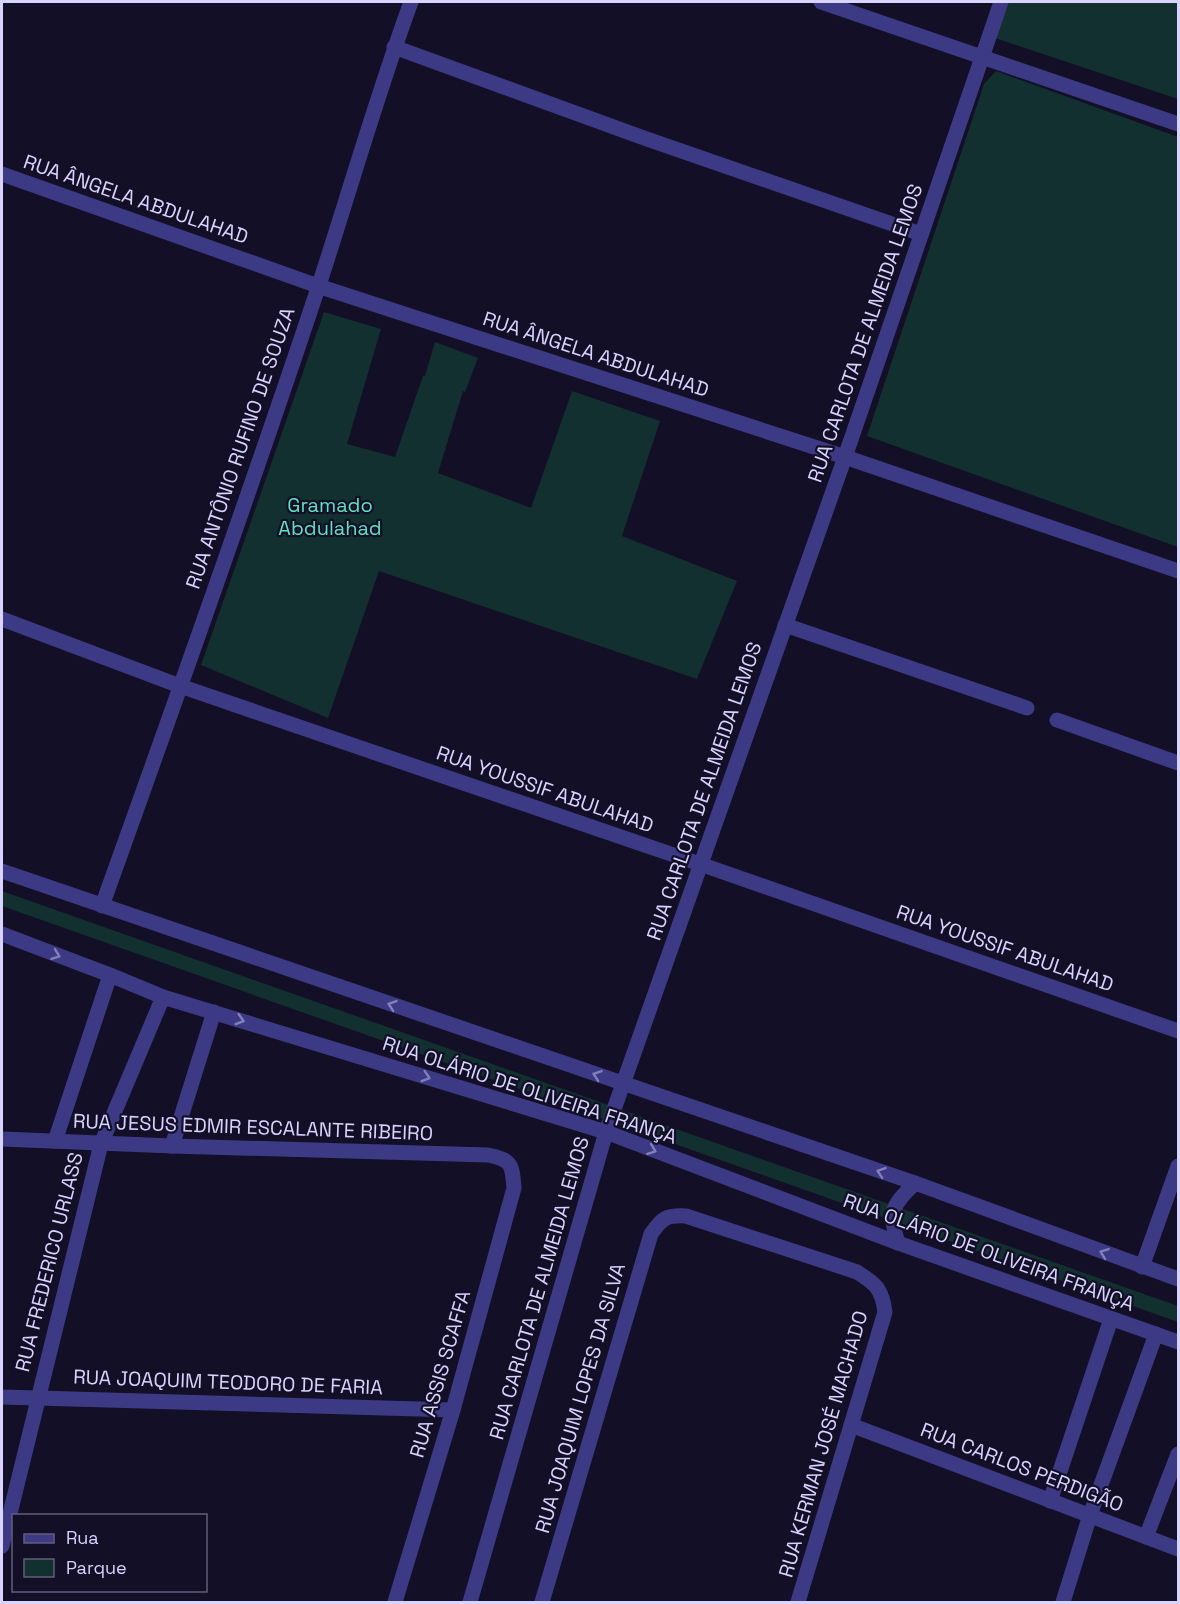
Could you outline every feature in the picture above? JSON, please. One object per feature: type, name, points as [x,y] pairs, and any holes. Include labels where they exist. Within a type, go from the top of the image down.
[{"type":"street","name":"RUA ANTÔNIO RUFINO DE SOUZA","points":[[102,906],[318,286],[394,47],[411,2]]},
{"type":"street","points":[[821,2],[1179,124]]},
{"type":"street","name":"RUA CARLOTA DE ALMEIDA LEMOS","points":[[470,1602],[606,1132],[845,457],[1001,2]]},
{"type":"street","points":[[394,47],[644,138],[921,234]]},
{"type":"street","name":"RUA ÂNGELA ABDULAHAD","points":[[2,174],[318,286],[845,457],[1179,572]]},
{"type":"street","name":"RUA YOUSSIF ABULAHAD","points":[[2,619],[180,686],[1179,1031]]},
{"type":"street","points":[[785,625],[1027,708]]},
{"type":"street","points":[[1057,720],[1179,763]]},
{"type":"street","name":"RUA OLÁRIO DE OLIVEIRA FRANÇA","points":[[2,871],[915,1183],[1179,1279]]},
{"type":"street","name":"RUA OLÁRIO DE OLIVEIRA FRANÇA","points":[[2,934],[163,997],[606,1132],[898,1243],[1179,1342]]},
{"type":"street","points":[[55,1141],[110,975]]},
{"type":"street","name":"RUA FREDERICO URLASS","points":[[2,1546],[101,1144],[163,997]]},
{"type":"street","points":[[172,1146],[214,1012]]},
{"type":"street","name":"RUA JESUS EDMIR ESCALANTE RIBEIRO","points":[[2,1139],[488,1155],[504,1158]]},
{"type":"street","name":"RUA ASSIS SCAFFA","points":[[395,1602],[453,1410],[514,1188],[512,1168],[504,1158]]},
{"type":"street","points":[[1142,1267],[1179,1166]]},
{"type":"street","points":[[898,1243],[892,1224],[893,1209],[915,1183]]},
{"type":"street","name":"RUA JOAQUIM LOPES DA SILVA","points":[[542,1602],[651,1234],[660,1220],[673,1216],[686,1216],[857,1272],[875,1284],[883,1297]]},
{"type":"street","name":"RUA KERMAN JOSÉ MACHADO","points":[[798,1602],[885,1312],[883,1297]]},
{"type":"street","points":[[1050,1501],[1111,1319]]},
{"type":"street","points":[[1063,1602],[1090,1515],[1156,1334]]},
{"type":"street","name":"RUA JOAQUIM TEODORO DE FARIA","points":[[2,1396],[453,1410]]},
{"type":"street","name":"RUA CARLOS PERDIGÃO","points":[[851,1425],[1179,1549]]},
{"type":"street","points":[[1146,1537],[1179,1454]]},
{"type":"green space","points":[[1008,2],[1178,2],[1178,99],[995,38]]},
{"type":"green space","points":[[996,71],[1178,137],[1178,547],[867,436],[984,84]]},
{"type":"green space","name":"Gramado Abdulahad","points":[[324,312],[381,329],[347,444],[395,457],[435,342],[478,358],[465,392],[463,391],[438,473],[531,508],[572,391],[660,421],[622,536],[737,581],[697,679],[379,571],[328,718],[201,665]]},
{"type":"green space","points":[[2,891],[1178,1306],[1178,1322],[2,906]]}]
